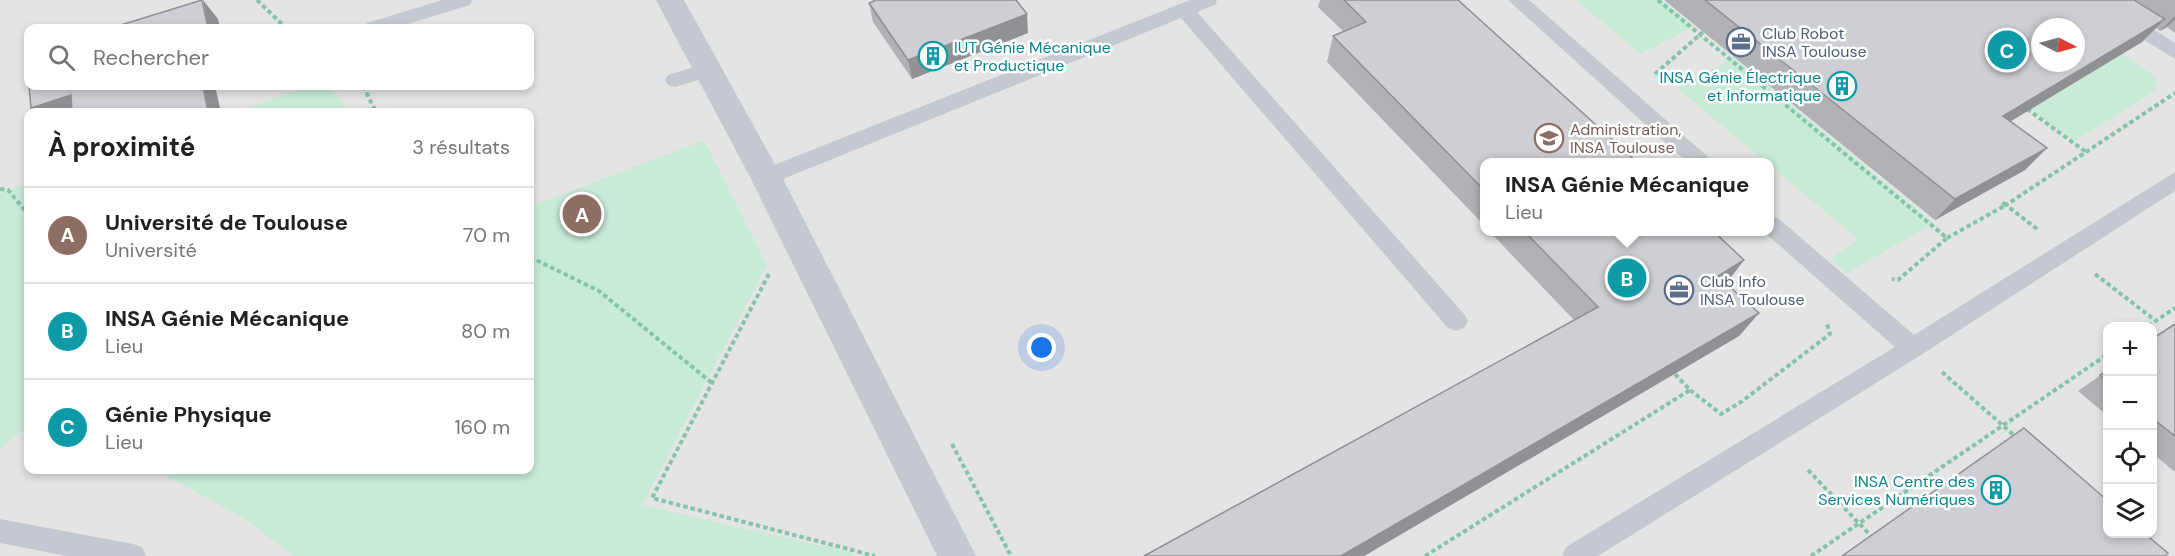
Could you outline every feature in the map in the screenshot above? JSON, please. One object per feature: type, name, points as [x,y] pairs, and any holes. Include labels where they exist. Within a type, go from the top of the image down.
[{"type":"street","points":[[670,0],[766,177],[957,556]]},
{"type":"lane","points":[[387,24],[463,0]]},
{"type":"lane","points":[[766,177],[1208,0]]},
{"type":"lane","points":[[1517,0],[1695,158]]},
{"type":"lane","points":[[2094,0],[2175,52]]},
{"type":"lane","points":[[1184,9],[1456,321]]},
{"type":"lane","points":[[675,80],[707,70]]},
{"type":"lane","points":[[1575,556],[1913,348],[2175,180]]},
{"type":"lane","points":[[1774,227],[1913,348]]},
{"type":"lane","points":[[0,531],[133,556]]},
{"type":"path","points":[[257,0],[282,24]]},
{"type":"path","points":[[1658,0],[1947,238]]},
{"type":"path","points":[[1649,80],[1701,34]]},
{"type":"path","points":[[365,90],[374,108]]},
{"type":"path","points":[[1889,279],[1898,280],[1947,238],[2006,205],[2175,93]]},
{"type":"path","points":[[2019,103],[2086,152]]},
{"type":"path","points":[[0,189],[8,190],[24,209]]},
{"type":"path","points":[[2000,201],[2006,205]]},
{"type":"path","points":[[534,259],[599,291],[712,383]]},
{"type":"path","points":[[774,265],[652,498],[875,556]]},
{"type":"path","points":[[2155,322],[2175,308]]},
{"type":"path","points":[[1674,373],[1690,390],[1721,414],[1741,402],[1830,334],[1825,317]]},
{"type":"path","points":[[1811,556],[2103,357]]},
{"type":"path","points":[[1425,556],[1690,390]]},
{"type":"path","points":[[1971,397],[2022,442]]},
{"type":"path","points":[[949,438],[1011,556]]},
{"type":"path","points":[[1808,470],[1872,537]]},
{"type":"shaded area","points":[[0,0],[2175,0],[2175,556],[0,556]]},
{"type":"green space","points":[[1576,0],[1661,0],[1694,26],[1641,54]]},
{"type":"green space","points":[[1879,0],[2045,101],[2109,62],[2085,37],[2085,29],[2156,77],[2156,90],[2075,141]]},
{"type":"green space","points":[[2041,0],[2068,18],[2064,18]]},
{"type":"green space","points":[[1734,58],[1934,223],[1847,273],[1831,259],[1858,239],[1774,169],[1774,158],[1761,158],[1677,88]]},
{"type":"green space","points":[[297,90],[333,90],[344,108],[250,108]]},
{"type":"green space","points":[[704,140],[767,265],[642,505],[853,553],[852,556],[293,556],[247,520],[163,474],[534,474],[534,205]]},
{"type":"green space","points":[[24,184],[24,428],[0,449],[0,193]]},
{"type":"building","points":[[202,0],[207,24],[124,24]]},
{"type":"building","name":"IUT Génie Mécanique et Productique","points":[[876,0],[1016,0],[1027,14],[908,60],[869,3]]},
{"type":"building","points":[[1344,0],[1458,0],[1633,158],[1480,158],[1480,186],[1333,36],[1366,22]]},
{"type":"building","points":[[1705,0],[2134,0],[2165,19],[2085,67],[2085,18],[2031,18],[2031,72],[2076,72],[2003,116],[2047,148],[1955,199]]},
{"type":"building","points":[[29,90],[204,90],[207,108],[72,108],[71,95],[31,108]]},
{"type":"building","points":[[1529,236],[1718,236],[1744,260],[1718,276],[1759,313],[1341,556],[1144,556],[1598,307]]},
{"type":"building","points":[[2175,324],[2175,436],[2157,422],[2157,336]]},
{"type":"building","name":"INSA Centre des Services Numériques","points":[[2024,428],[2103,497],[2103,538],[2150,538],[2168,553],[2165,556],[1842,556]]},
{"type":"place","name":"Club Robot INSA Toulouse","points":[[1741,42]]},
{"type":"place","name":"Génie Physique","points":[[2007,50]]},
{"type":"place","name":"IUT Génie Mécanique et Productique","points":[[933,56]]},
{"type":"place","name":"INSA Génie Électrique et Informatique","points":[[1842,86]]},
{"type":"place","name":"Administration, INSA Toulouse","points":[[1549,138]]},
{"type":"place","name":"Université de Toulouse","points":[[582,214]]},
{"type":"place","name":"INSA Génie Mécanique","points":[[1627,278]]},
{"type":"place","name":"Club Info INSA Toulouse","points":[[1679,290]]},
{"type":"place","name":"INSA Centre des Services Numériques","points":[[1996,490]]}]
